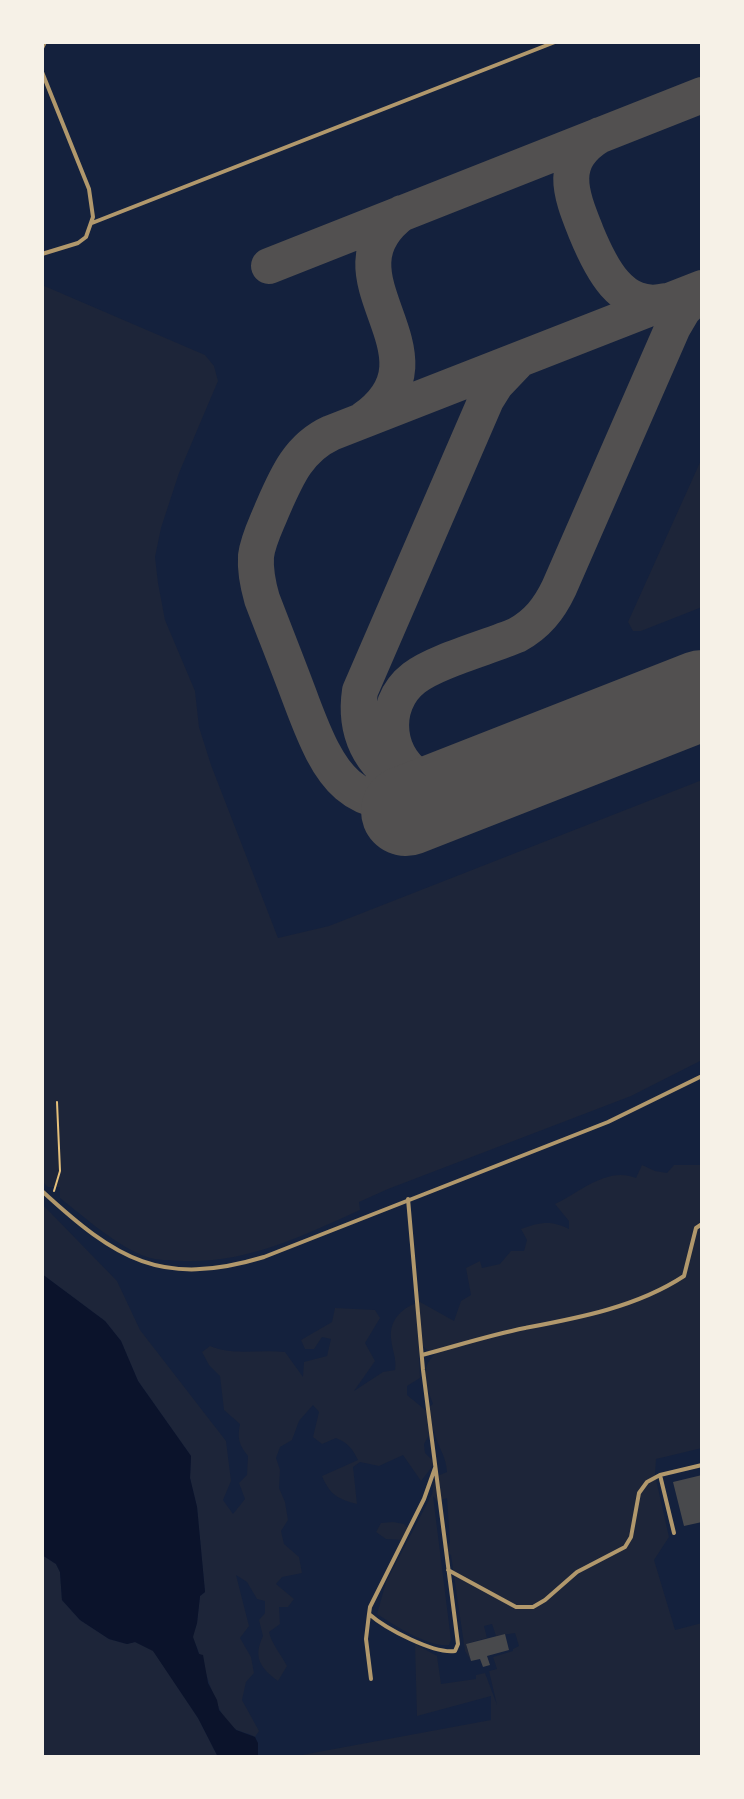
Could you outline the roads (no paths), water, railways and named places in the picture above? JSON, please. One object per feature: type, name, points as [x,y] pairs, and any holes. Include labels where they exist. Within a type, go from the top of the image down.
[{"type":"lane","points":[[42,48],[45,42]]},
{"type":"lane","points":[[92,223],[555,42]]},
{"type":"lane","points":[[42,72],[89,189],[93,207],[92,223],[86,237],[78,243],[42,254]]},
{"type":"lane","points":[[42,1191],[100,1240],[147,1265],[188,1269],[237,1266],[608,1122],[702,1076]]},
{"type":"lane","points":[[369,1614],[428,1647],[444,1652],[455,1651],[458,1644],[422,1355],[408,1199]]},
{"type":"lane","points":[[422,1355],[523,1329],[570,1321],[673,1283],[684,1276],[696,1228],[702,1224]]},
{"type":"lane","points":[[448,1570],[516,1607],[533,1607],[577,1572],[625,1547],[631,1537],[639,1493],[647,1482],[660,1475],[702,1465]]},
{"type":"lane","points":[[371,1679],[366,1639],[370,1607],[424,1499],[435,1468]]},
{"type":"lane","points":[[660,1475],[674,1533]]}]
